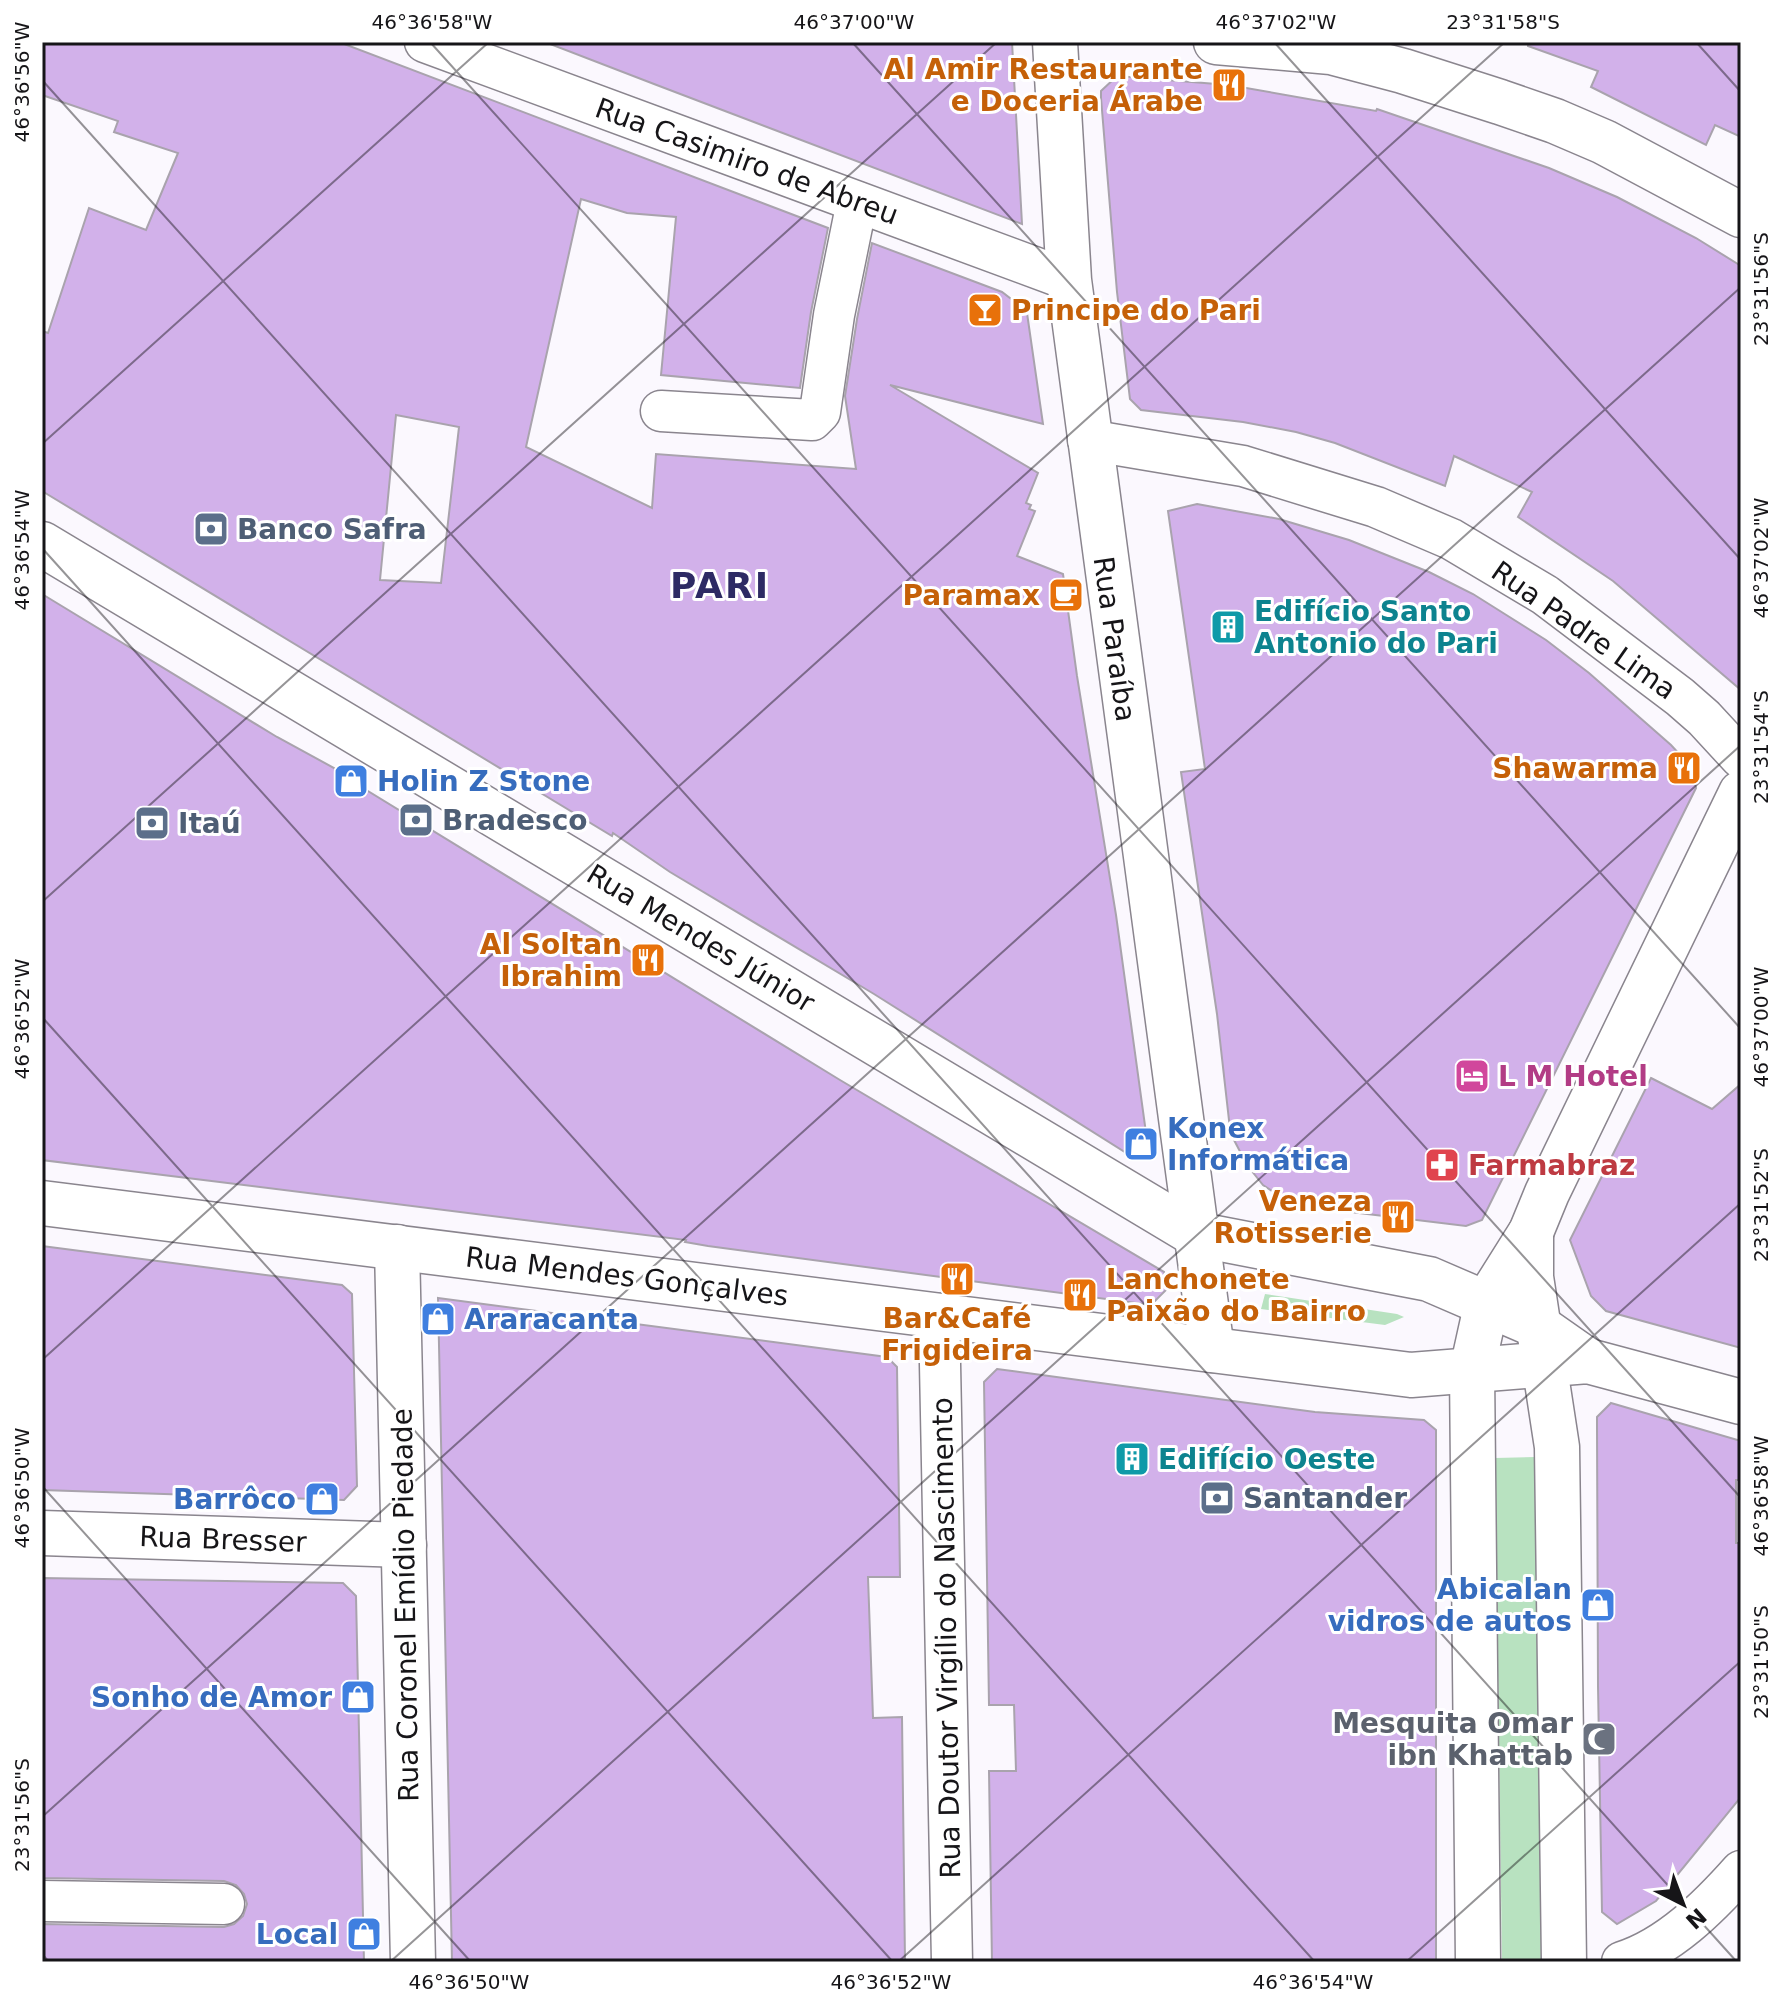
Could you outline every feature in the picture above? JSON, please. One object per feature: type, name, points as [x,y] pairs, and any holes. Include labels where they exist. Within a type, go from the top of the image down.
[{"type":"street","name":"Rua Casimiro de Abreu","points":[[425,42],[495,55],[857,202],[1069,280]]},
{"type":"street","name":"Rua Paraíba","points":[[1055,42],[1069,280],[1088,440],[1212,1350]]},
{"type":"street","points":[[1216,42],[1331,52],[1500,102],[1604,142],[1741,215]]},
{"type":"street","points":[[661,411],[812,420],[816,417],[820,412],[834,315],[857,202]]},
{"type":"street","name":"Rua Padre Lima","points":[[1088,440],[1243,466],[1376,507],[1451,539],[1557,604],[1680,697],[1741,758]]},
{"type":"street","name":"Rua Mendes Júnior","points":[[42,544],[1195,1234]]},
{"type":"street","points":[[1478,1962],[1472,1370],[1487,1302],[1531,1232],[1597,1086],[1741,793]]},
{"type":"street","name":"Rua Mendes Gonçalves","points":[[42,1203],[1411,1375],[1472,1370],[1541,1345],[1588,1361],[1741,1402]]},
{"type":"street","points":[[1531,1232],[1531,1277],[1557,1447],[1564,1962]]},
{"type":"street","points":[[1195,1234],[1429,1279],[1487,1302],[1541,1345]]},
{"type":"street","name":"Rua Coronel Emídio Piedade","points":[[397,1247],[413,1962]]},
{"type":"street","name":"Rua Doutor Virgílio do Nascimento","points":[[939,1314],[952,1962]]},
{"type":"street","name":"Rua Bresser","points":[[42,1533],[404,1545]]},
{"type":"street","points":[[1622,1962],[1657,1945],[1682,1928],[1741,1871]]},
{"type":"street","points":[[42,1901],[224,1904]]},
{"type":"green space","points":[[1265,1294],[1404,1317],[1385,1325],[1261,1309]]},
{"type":"green space","points":[[1536,1457],[1543,1962],[1502,1962],[1495,1458]]},
{"type":"building","points":[[42,42],[339,42],[828,228],[800,388],[661,375],[676,217],[627,213],[581,199],[526,447],[652,508],[656,454],[856,469],[845,396],[872,243],[1002,292],[1023,308],[1027,313],[1043,424],[890,385],[1038,473],[1026,503],[1031,505],[1029,509],[1035,511],[1017,556],[1063,574],[1147,1140],[1128,1154],[874,994],[670,872],[613,833],[612,836],[42,491],[42,331],[48,333],[89,208],[146,230],[178,153],[114,132],[118,121],[42,95]],"holes":[[[396,415],[459,427],[441,583],[380,580]]]},
{"type":"building","points":[[1012,42],[1022,224],[550,44]]},
{"type":"building","points":[[1528,42],[1741,42],[1741,137],[1715,125],[1706,145],[1591,87],[1598,71],[1528,46]]},
{"type":"building","points":[[1117,76],[1229,85],[1377,109],[1549,168],[1617,197],[1696,238],[1741,266],[1741,690],[1613,581],[1518,517],[1532,492],[1454,456],[1445,486],[1335,443],[1296,432],[1243,422],[1141,410],[1130,399],[1117,292],[1101,98],[1101,91]]},
{"type":"building","points":[[1197,504],[1279,519],[1349,540],[1429,572],[1473,594],[1546,640],[1589,673],[1671,745],[1693,769],[1696,788],[1482,1220],[1466,1226],[1293,1205],[1263,1185],[1247,1165],[1233,1138],[1181,772],[1205,769],[1168,511]]},
{"type":"building","points":[[42,594],[277,737],[345,774],[350,780],[840,1080],[1164,1272],[1167,1289],[1151,1305],[708,1246],[686,1240],[42,1160]]},
{"type":"building","points":[[1651,1078],[1712,1109],[1741,1084],[1741,1348],[1606,1311],[1591,1296],[1570,1240]]},
{"type":"building","points":[[42,1246],[342,1285],[352,1294],[357,1486],[344,1500],[42,1490]]},
{"type":"building","points":[[438,1298],[887,1357],[897,1367],[900,1577],[868,1577],[873,1718],[902,1717],[905,1962],[452,1962]]},
{"type":"building","points":[[997,1369],[1315,1412],[1424,1420],[1436,1430],[1436,1962],[992,1962],[989,1771],[1016,1771],[1014,1705],[989,1705],[984,1382]]},
{"type":"building","points":[[1611,1403],[1741,1441],[1741,1480],[1736,1480],[1736,1543],[1741,1543],[1741,1797],[1656,1901],[1617,1924],[1602,1912],[1598,1686],[1597,1417]]},
{"type":"building","points":[[42,1578],[343,1583],[356,1596],[364,1962],[42,1962],[42,1924],[224,1927],[234,1924],[243,1916],[247,1904],[244,1894],[236,1885],[224,1881],[42,1878]]},
{"type":"place","name":"Al Amir Restaurante e Doceria Árabe","points":[[1229,85]]},
{"type":"place","name":"Principe do Pari","points":[[985,310]]},
{"type":"place","name":"Banco Safra","points":[[211,529]]},
{"type":"place","name":"Paramax","points":[[1066,595]]},
{"type":"place","name":"Edifício Santo Antonio do Pari","points":[[1228,627]]},
{"type":"place","name":"Shawarma","points":[[1684,768]]},
{"type":"place","name":"Holin Z Stone","points":[[351,781]]},
{"type":"place","name":"Bradesco","points":[[416,820]]},
{"type":"place","name":"Itaú","points":[[152,823]]},
{"type":"place","name":"Al Soltan Ibrahim","points":[[648,960]]},
{"type":"place","name":"L M Hotel","points":[[1472,1076]]},
{"type":"place","name":"Konex Informática","points":[[1141,1144]]},
{"type":"place","name":"Farmabraz","points":[[1442,1165]]},
{"type":"place","name":"Veneza Rotisserie","points":[[1398,1217]]},
{"type":"place","name":"Bar&Café Frigideira","points":[[957,1279]]},
{"type":"place","name":"Lanchonete Paixão do Bairro","points":[[1080,1295]]},
{"type":"place","name":"Araracanta","points":[[438,1319]]},
{"type":"place","name":"Edifício Oeste","points":[[1132,1459]]},
{"type":"place","name":"Santander","points":[[1217,1498]]},
{"type":"place","name":"Barrôco","points":[[322,1499]]},
{"type":"place","name":"Abicalan vidros de autos","points":[[1598,1605]]},
{"type":"place","name":"Sonho de Amor","points":[[358,1697]]},
{"type":"place","name":"Mesquita Omar ibn Khattab","points":[[1599,1739]]},
{"type":"place","name":"Local","points":[[364,1934]]},
{"type":"district","name":"PARI","points":[[720,585]]}]
